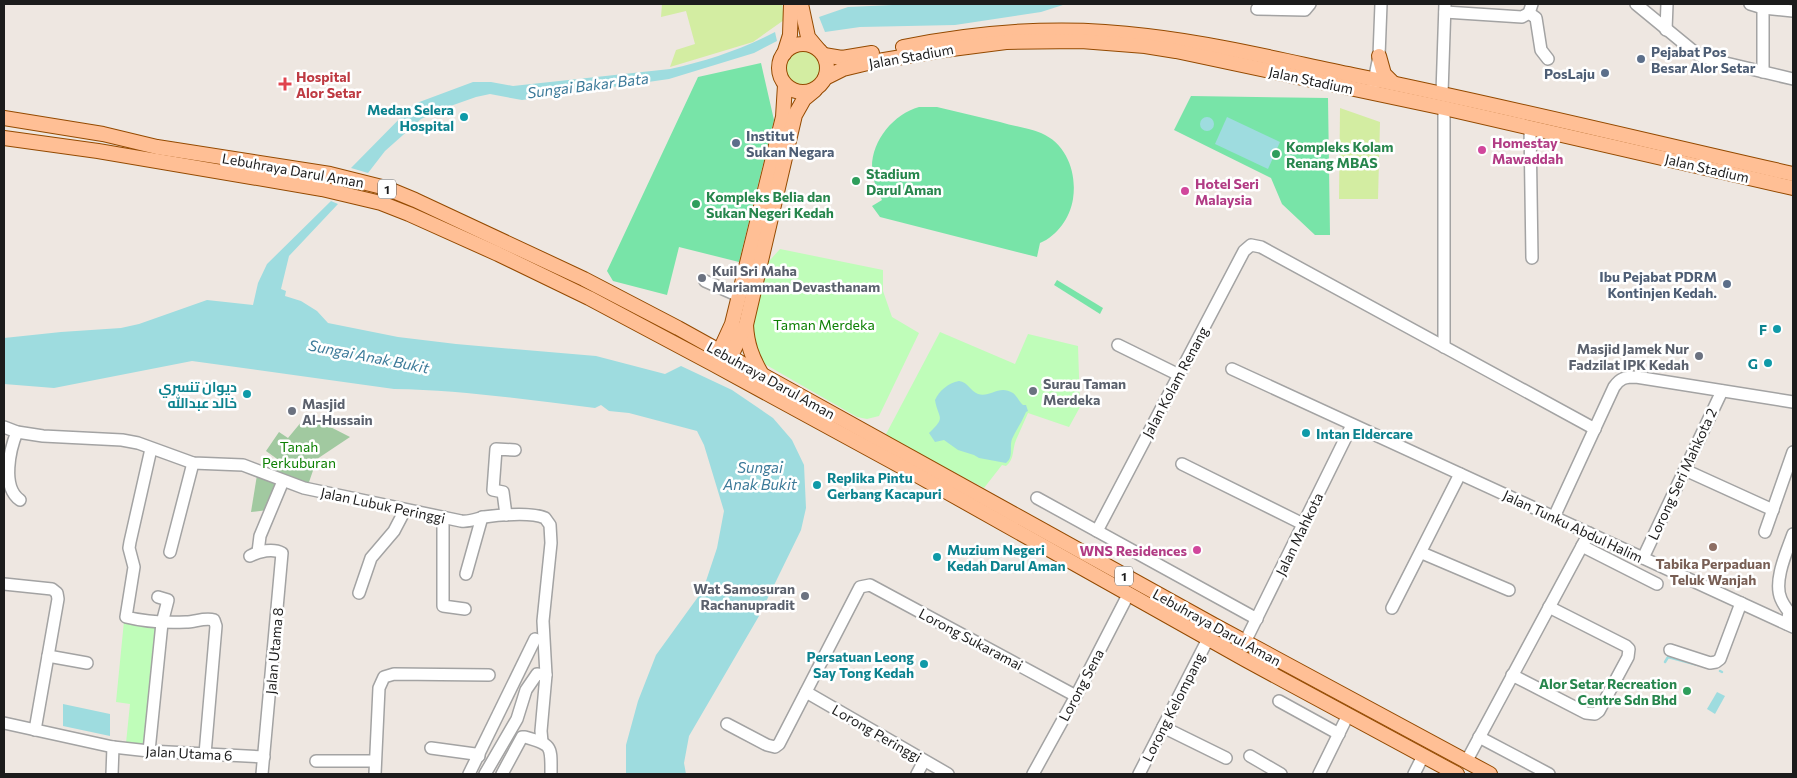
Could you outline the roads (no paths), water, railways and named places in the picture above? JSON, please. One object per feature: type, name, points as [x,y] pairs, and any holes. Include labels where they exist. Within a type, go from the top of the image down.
[{"type":"main road","points":[[791,4],[790,35],[780,62],[781,78],[785,85],[792,90],[799,92],[815,90]]},
{"type":"main road","points":[[761,374],[752,358],[746,341],[746,325],[795,115],[804,99],[821,85],[826,78],[827,63],[821,52],[808,37],[801,4]]},
{"type":"main road","name":"Jalan Stadium","points":[[821,52],[842,58],[978,34],[1005,32],[1085,31],[1146,35],[1357,76],[1373,86],[1393,83],[1442,93],[1793,174]]},
{"type":"main road","name":"Jalan Stadium","points":[[826,78],[843,68],[944,50],[1006,42],[1081,41],[1145,46],[1373,86],[1444,108],[1793,188]]},
{"type":"main road","points":[[784,54],[796,45],[804,44],[821,52]]},
{"type":"main road","points":[[1357,76],[1369,68],[1379,56]]},
{"type":"main road","points":[[1379,56],[1381,68],[1393,83]]},
{"type":"main road","points":[[725,354],[783,117],[785,85]]},
{"type":"main road","points":[[4,111],[23,120]]},
{"type":"main road","name":"Lebuhraya Darul Aman","points":[[4,118],[103,134],[157,147],[330,174],[386,188],[460,220],[584,279],[725,354],[1245,642],[1490,774]]},
{"type":"main road","name":"Lebuhraya Darul Aman","points":[[5,139],[98,151],[322,188],[381,203],[409,214],[589,298],[719,367],[932,484],[1128,595],[1457,774]]},
{"type":"main road","points":[[719,367],[725,354],[746,325]]},
{"type":"street","points":[[1257,9],[1304,10],[1310,4]]},
{"type":"street","points":[[1373,86],[1379,56],[1381,4]]},
{"type":"street","points":[[1636,4],[1666,30],[1705,58],[1793,79]]},
{"type":"street","points":[[1666,30],[1668,4]]},
{"type":"street","points":[[1750,4],[1793,11]]},
{"type":"street","points":[[1763,6],[1763,72]]},
{"type":"street","points":[[1442,93],[1445,8],[1522,17],[1531,8],[1536,18],[1541,50],[1548,59]]},
{"type":"street","points":[[1444,108],[1444,347],[1595,429]]},
{"type":"street","points":[[1530,128],[1532,258]]},
{"type":"street","name":"Jalan Kolam Renang","points":[[1097,531],[1244,250],[1251,245],[1261,247],[1444,347]]},
{"type":"street","points":[[705,281],[739,296]]},
{"type":"street","points":[[1118,344],[1179,375]]},
{"type":"street","name":"Jalan Tunku Abdul Halim","points":[[1232,369],[1790,626]]},
{"type":"street","points":[[1554,517],[1614,387],[1625,377],[1636,377],[1793,402]]},
{"type":"street","name":"Lorong Seri Mahkota 2","points":[[1643,558],[1722,391]]},
{"type":"street","name":"Jalan Mahkota","points":[[1245,642],[1352,425]]},
{"type":"street","name":"Jalan Lubuk Peringgi","points":[[4,427],[17,432],[43,436],[122,440],[138,443],[193,463],[243,465],[304,488],[405,510],[467,521],[506,515],[542,516],[550,525],[551,543],[543,621],[542,742]]},
{"type":"street","points":[[17,432],[9,456],[8,468],[12,491],[14,496],[20,500]]},
{"type":"street","points":[[151,449],[130,542],[130,553],[134,567],[126,617],[146,622],[162,623],[214,620],[216,626],[204,754]]},
{"type":"street","points":[[506,515],[503,492],[493,490],[496,449],[515,450]]},
{"type":"street","points":[[1765,532],[1793,452]]},
{"type":"street","points":[[170,552],[193,463]]},
{"type":"street","points":[[1182,464],[1303,524]]},
{"type":"street","points":[[1685,470],[1773,510]]},
{"type":"street","points":[[1392,608],[1422,553],[1460,474]]},
{"type":"street","name":"Jalan Utama 8","points":[[262,774],[282,552],[278,550],[254,554],[283,481]]},
{"type":"street","points":[[1037,498],[1257,619]]},
{"type":"street","points":[[359,592],[371,558],[394,531],[405,510]]},
{"type":"street","points":[[443,517],[443,606],[465,609]]},
{"type":"street","points":[[466,574],[482,518]]},
{"type":"street","points":[[1466,762],[1589,533]]},
{"type":"street","points":[[1790,626],[1789,612],[1781,599],[1779,586],[1782,566],[1791,539]]},
{"type":"street","points":[[1582,546],[1657,584]]},
{"type":"street","points":[[1422,553],[1509,590]]},
{"type":"street","points":[[4,584],[52,589],[57,593],[58,599],[35,730]]},
{"type":"street","name":"Lorong Sukaramai","points":[[806,692],[860,587],[870,585],[1076,696]]},
{"type":"street","name":"Lorong Sena","points":[[1033,774],[1128,595]]},
{"type":"street","points":[[149,751],[162,623],[168,600],[158,597]]},
{"type":"street","points":[[1670,650],[1710,663],[1716,662],[1720,659],[1741,603]]},
{"type":"street","points":[[1512,675],[1586,713],[1595,714],[1599,711],[1628,657],[1629,649],[1549,607]]},
{"type":"street","points":[[469,774],[535,639]]},
{"type":"street","name":"Lorong Kelompang","points":[[1139,774],[1208,639]]},
{"type":"street","points":[[48,656],[87,663]]},
{"type":"street","points":[[521,669],[542,675]]},
{"type":"street","points":[[375,774],[379,688],[384,677],[394,674],[489,675]]},
{"type":"street","points":[[485,774],[517,719],[526,690],[542,675]]},
{"type":"street","points":[[727,724],[767,746],[776,747],[806,692]]},
{"type":"street","name":"Lorong Peringgi","points":[[806,692],[948,774]]},
{"type":"street","points":[[1279,701],[1339,734]]},
{"type":"street","points":[[1319,774],[1348,716]]},
{"type":"street","points":[[502,774],[522,737],[517,719]]},
{"type":"street","points":[[4,724],[113,747],[112,774]]},
{"type":"street","points":[[1163,727],[1226,758]]},
{"type":"street","points":[[1480,736],[1549,774]]},
{"type":"street","points":[[522,737],[542,742],[548,746],[551,754],[551,774]]},
{"type":"street","name":"Jalan Utama 6","points":[[113,747],[149,751],[264,757]]},
{"type":"street","points":[[430,748],[479,756]]},
{"type":"street","points":[[1250,756],[1280,774]]},
{"type":"street","points":[[1414,774],[1423,756]]},
{"type":"street","points":[[316,760],[375,761]]},
{"type":"street","points":[[917,774],[924,761]]},
{"type":"water","points":[[915,4],[1066,4],[1041,12],[955,25],[860,27],[825,32],[819,17],[848,7]]},
{"type":"water","name":"Sungai Bakar Bata","points":[[775,32],[777,41],[754,53],[669,79],[522,100],[490,94],[476,97],[421,119],[385,151],[368,173],[351,168],[414,104],[473,82],[491,82],[513,86],[670,69],[724,54]]},
{"type":"water","points":[[1207,117],[1212,119],[1214,124],[1212,129],[1207,131],[1202,129],[1200,124],[1202,119]]},
{"type":"water","points":[[1227,117],[1280,142],[1268,169],[1215,144]]},
{"type":"water","name":"Sungai Anak Bukit","points":[[331,201],[338,204],[289,256],[281,289],[286,291],[285,296],[301,301],[317,311],[328,323],[398,337],[596,356],[665,374],[681,366],[732,390],[773,418],[792,440],[804,465],[806,508],[801,530],[759,616],[689,736],[684,763],[686,774],[626,774],[626,745],[638,701],[656,655],[703,590],[717,548],[724,511],[704,445],[697,431],[629,413],[609,411],[601,405],[595,408],[470,393],[394,389],[192,361],[54,388],[4,384],[4,338],[121,328],[139,324],[207,300],[253,305],[258,283],[267,264]]},
{"type":"water","points":[[959,381],[982,395],[999,390],[1008,391],[1013,393],[1023,405],[1026,405],[1028,411],[1012,439],[1011,455],[1006,463],[979,458],[958,450],[944,440],[935,442],[929,433],[940,420],[935,400],[941,391]]},
{"type":"water","points":[[1717,692],[1725,696],[1715,714],[1707,709]]},
{"type":"water","points":[[63,704],[110,714],[110,736],[63,726]]},
{"type":"waterway","points":[[1665,662],[1668,657],[1698,665]]},
{"type":"place","name":"Pejabat Pos Besar Alor Setar","points":[[1641,59]]},
{"type":"place","name":"PosLaju","points":[[1605,73]]},
{"type":"place","name":"Hospital Alor Setar","points":[[285,84]]},
{"type":"place","name":"Medan Selera Hospital","points":[[464,117]]},
{"type":"place","name":"Institut Sukan Negara","points":[[736,143]]},
{"type":"place","name":"Homestay Mawaddah","points":[[1482,150]]},
{"type":"place","name":"Kompleks Kolam Renang MBAS","points":[[1276,154]]},
{"type":"place","name":"Stadium Darul Aman","points":[[856,181]]},
{"type":"place","name":"Hotel Seri Malaysia","points":[[1185,191]]},
{"type":"place","name":"Kompleks Belia dan Sukan Negeri Kedah","points":[[696,204]]},
{"type":"place","name":"Kuil Sri Maha Mariamman Devasthanam","points":[[702,278]]},
{"type":"place","name":"Ibu Pejabat PDRM Kontinjen Kedah.","points":[[1727,284]]},
{"type":"place","name":"F","points":[[1777,329]]},
{"type":"place","name":"Masjid Jamek Nur Fadzilat IPK Kedah","points":[[1699,356]]},
{"type":"place","name":"G","points":[[1768,363]]},
{"type":"place","name":"Surau Taman Merdeka","points":[[1033,391]]},
{"type":"place","name":"دیوان تنسري خالد عبدالله","points":[[247,394]]},
{"type":"place","name":"Masjid Al-Hussain","points":[[292,411]]},
{"type":"place","name":"Intan Eldercare","points":[[1306,433]]},
{"type":"place","name":"Replika Pintu Gerbang Kacapuri","points":[[817,485]]},
{"type":"place","name":"Tabika Perpaduan Teluk Wanjah","points":[[1713,547]]},
{"type":"place","name":"WNS Residences","points":[[1197,550]]},
{"type":"place","name":"Muzium Negeri Kedah Darul Aman","points":[[937,557]]},
{"type":"place","name":"Wat Samosuran Rachanupradit","points":[[805,596]]},
{"type":"place","name":"Persatuan Leong Say Tong Kedah","points":[[924,664]]},
{"type":"place","name":"Alor Setar Recreation Centre Sdn Bhd","points":[[1687,691]]},
{"type":"park label","name":"Taman Merdeka","points":[[824,324]]},
{"type":"park label","name":"Tanah Perkuburan","points":[[299,454]]}]
